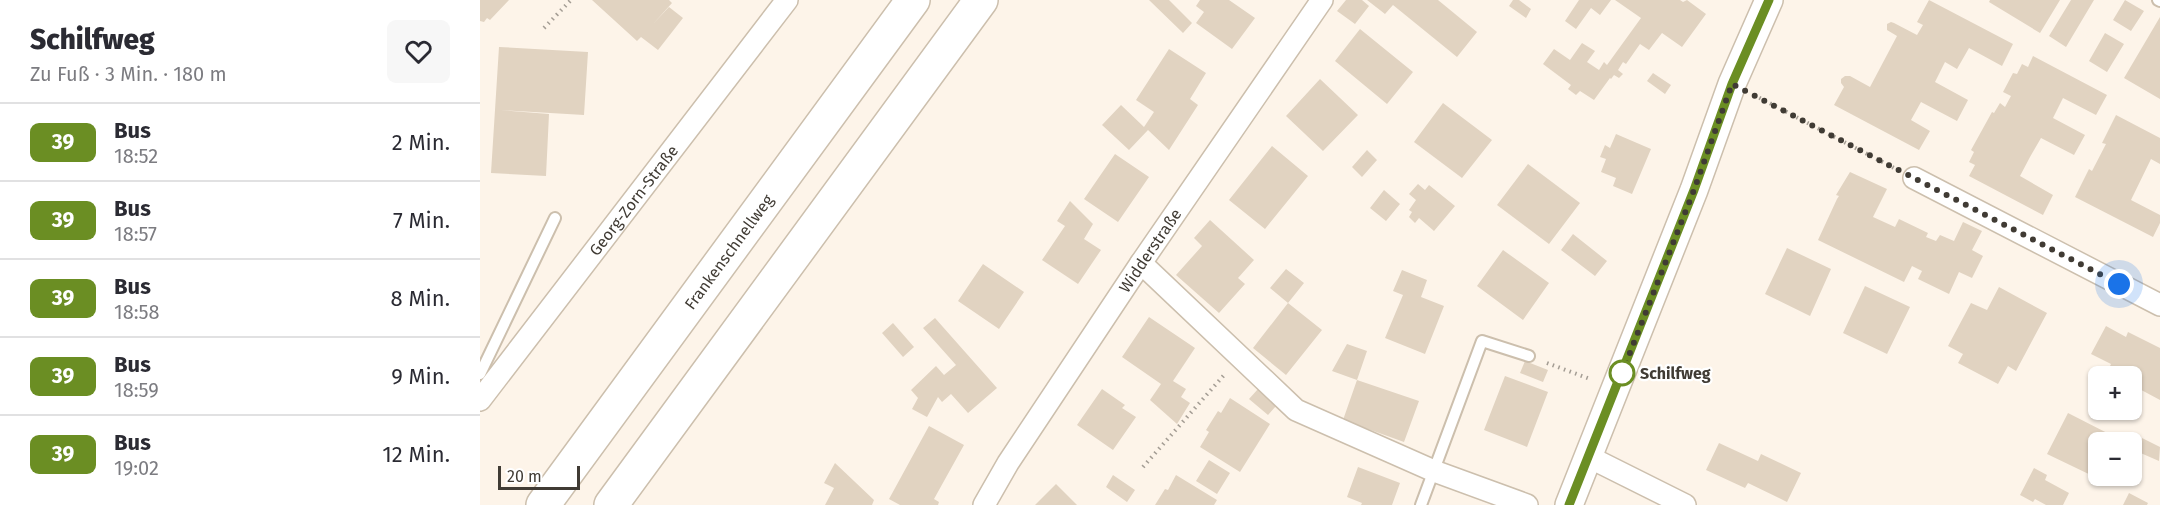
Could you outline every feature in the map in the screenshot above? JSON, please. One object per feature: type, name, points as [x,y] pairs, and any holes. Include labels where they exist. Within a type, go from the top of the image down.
[{"type":"highway","name":"Frankenschnellweg","points":[[543,505],[913,0]]},
{"type":"highway","points":[[611,505],[981,0]]},
{"type":"street","name":"Georg-Zorn-Straße","points":[[480,400],[788,0]]},
{"type":"street","name":"Widderstraße","points":[[984,505],[1008,464],[1142,263],[1322,0]]},
{"type":"street","points":[[1569,505],[1694,190],[1732,84],[1769,0]]},
{"type":"street","points":[[1914,178],[2160,305]]},
{"type":"street","points":[[1142,263],[1296,410],[1434,471],[1527,505]]},
{"type":"street","points":[[1589,457],[1685,505]]},
{"type":"lane","points":[[480,374],[555,218]]},
{"type":"lane","points":[[1421,505],[1482,341],[1529,356]]},
{"type":"path","points":[[544,28],[571,0]]},
{"type":"path","points":[[1732,84],[1914,178]]},
{"type":"path","points":[[1529,356],[1616,389]]},
{"type":"path","points":[[1143,467],[1239,358]]},
{"type":"building","points":[[480,0],[509,0],[490,20],[487,18],[484,22],[480,21]]},
{"type":"building","points":[[592,0],[669,0],[672,3],[653,24],[669,7],[683,18],[658,50],[641,37],[637,41]]},
{"type":"building","points":[[1149,0],[1169,0],[1192,23],[1183,33]]},
{"type":"building","points":[[1200,0],[1229,0],[1255,18],[1232,49],[1196,23],[1204,12],[1196,6]]},
{"type":"building","points":[[1346,0],[1362,0],[1369,6],[1355,24],[1337,11]]},
{"type":"building","points":[[1367,0],[1438,0],[1477,32],[1457,57],[1393,5],[1385,14]]},
{"type":"building","points":[[1513,0],[1519,0],[1531,9],[1526,18],[1509,6]]},
{"type":"building","points":[[1579,0],[1611,0],[1600,15],[1591,8],[1576,29],[1565,21]]},
{"type":"building","points":[[1615,0],[1680,0],[1683,2],[1687,0],[1706,14],[1682,47],[1662,33],[1649,50],[1640,44],[1626,64],[1623,62],[1618,70],[1623,74],[1619,78],[1614,75],[1610,78],[1594,100],[1580,91],[1576,95],[1568,89],[1571,85],[1543,64],[1554,49],[1570,60],[1582,43],[1595,51],[1587,62],[1599,70],[1604,62],[1607,65],[1641,18]]},
{"type":"building","points":[[1929,0],[2013,44],[2002,66],[1969,48],[1957,69],[1945,62],[1935,82],[1968,100],[1957,121],[1921,102],[1911,120],[1930,131],[1919,150],[1834,105],[1844,87],[1841,79],[1845,76],[1850,76],[1870,87],[1897,36],[1887,30],[1887,24],[1894,23],[1917,35],[1923,25],[1917,22]]},
{"type":"building","points":[[1990,0],[2060,0],[2040,33],[1989,2]]},
{"type":"building","points":[[2071,0],[2094,0],[2066,47],[2049,36]]},
{"type":"building","points":[[2125,0],[2144,11],[2131,31],[2113,20]]},
{"type":"building","points":[[2160,17],[2160,99],[2124,78]]},
{"type":"building","points":[[1360,29],[1413,72],[1387,104],[1335,61]]},
{"type":"building","points":[[2105,33],[2124,44],[2107,72],[2089,61]]},
{"type":"building","points":[[499,47],[588,52],[584,115],[500,110],[549,114],[546,176],[491,173]]},
{"type":"building","points":[[1169,49],[1206,73],[1190,99],[1198,105],[1169,150],[1148,130],[1129,150],[1102,125],[1121,105],[1144,127],[1154,112],[1136,100]]},
{"type":"building","points":[[2033,56],[2107,95],[2096,115],[2063,98],[2053,118],[2085,135],[2074,155],[2041,138],[2030,157],[2020,176],[2053,195],[2043,215],[1969,176],[1975,165],[1969,162],[1974,152],[1971,150],[1992,112],[1994,113],[2000,103],[2005,107],[2011,96],[2003,92],[2013,73],[2017,74],[2022,64],[2028,67]]},
{"type":"building","points":[[1653,73],[1671,85],[1665,94],[1647,81]]},
{"type":"building","points":[[1320,79],[1358,115],[1323,151],[1286,116]]},
{"type":"building","points":[[1443,103],[1492,140],[1462,178],[1414,142]]},
{"type":"building","points":[[2116,115],[2160,138],[2160,164],[2151,159],[2131,200],[2160,215],[2160,223],[2153,237],[2075,197],[2089,169],[2092,171],[2106,144],[2102,143]]},
{"type":"building","points":[[1616,134],[1651,149],[1632,194],[1613,186],[1616,178],[1601,172],[1606,159],[1600,157],[1605,145],[1610,148]]},
{"type":"building","points":[[1272,146],[1308,176],[1265,229],[1229,200]]},
{"type":"building","points":[[1367,150],[1377,160],[1362,177],[1352,167]]},
{"type":"building","points":[[1115,154],[1149,177],[1118,222],[1084,199]]},
{"type":"building","points":[[1528,164],[1580,203],[1549,244],[1497,205]]},
{"type":"building","points":[[1850,172],[1887,189],[1873,217],[1895,227],[1899,219],[1928,233],[1926,237],[1936,241],[1940,235],[1954,241],[1963,222],[1982,231],[1972,250],[1983,256],[1972,278],[1959,272],[1949,294],[1918,279],[1922,271],[1912,266],[1904,282],[1818,240],[1839,196],[1836,195]]},
{"type":"building","points":[[1418,184],[1425,190],[1429,185],[1455,206],[1434,231],[1419,218],[1415,223],[1409,217],[1412,212],[1409,210],[1416,200],[1409,194]]},
{"type":"building","points":[[1384,190],[1400,204],[1386,221],[1370,208]]},
{"type":"building","points":[[1070,201],[1093,224],[1084,239],[1101,250],[1078,284],[1042,260],[1065,226],[1057,221]]},
{"type":"building","points":[[1210,220],[1254,260],[1238,278],[1245,284],[1219,313],[1176,275],[1202,246],[1194,238]]},
{"type":"building","points":[[1573,234],[1607,261],[1595,276],[1561,250]]},
{"type":"building","points":[[1787,248],[1831,269],[1810,316],[1765,294]]},
{"type":"building","points":[[1503,250],[1549,283],[1523,320],[1477,286]]},
{"type":"building","points":[[983,264],[1024,292],[999,329],[958,301]]},
{"type":"building","points":[[1286,269],[1304,283],[1288,303],[1270,288]]},
{"type":"building","points":[[1402,270],[1427,280],[1421,297],[1444,306],[1425,354],[1385,338],[1403,295],[1393,291]]},
{"type":"building","points":[[1865,286],[1910,307],[1887,354],[1843,333]]},
{"type":"building","points":[[1999,287],[2047,313],[2016,371],[2008,366],[1998,384],[1958,363],[1963,354],[1948,346],[1971,303],[1987,310]]},
{"type":"building","points":[[1288,303],[1322,330],[1286,375],[1253,348]]},
{"type":"building","points":[[1149,317],[1195,348],[1173,381],[1186,389],[1181,397],[1190,403],[1177,424],[1150,400],[1161,384],[1122,357]]},
{"type":"building","points":[[935,318],[997,388],[968,413],[951,394],[942,402],[938,397],[927,417],[912,409],[918,398],[911,390],[936,366],[944,375],[956,365],[923,328]]},
{"type":"building","points":[[893,323],[914,347],[903,357],[882,333]]},
{"type":"building","points":[[2106,326],[2126,337],[2128,332],[2160,348],[2160,400],[2142,390],[2142,366],[2110,366],[2111,364],[2091,354]]},
{"type":"building","points":[[1347,344],[1367,351],[1357,380],[1332,371]]},
{"type":"building","points":[[1525,361],[1548,370],[1543,382],[1520,373]]},
{"type":"building","points":[[1505,376],[1548,392],[1527,447],[1484,430]]},
{"type":"building","points":[[1357,380],[1419,401],[1404,442],[1343,420]]},
{"type":"building","points":[[1102,389],[1125,405],[1122,408],[1136,417],[1113,450],[1077,425]]},
{"type":"building","points":[[1258,389],[1276,406],[1268,415],[1249,399]]},
{"type":"building","points":[[1230,398],[1270,424],[1240,472],[1200,447],[1209,432],[1206,430]]},
{"type":"building","points":[[2068,413],[2105,432],[2088,432],[2088,474],[2047,454]]},
{"type":"building","points":[[929,426],[964,445],[934,499],[939,502],[938,505],[900,505],[889,499]]},
{"type":"building","points":[[2142,438],[2160,447],[2159,461],[2142,454]]},
{"type":"building","points":[[1719,443],[1758,461],[1761,454],[1801,473],[1787,502],[1748,483],[1745,488],[1706,470]]},
{"type":"building","points":[[1209,460],[1230,473],[1217,494],[1196,481]]},
{"type":"building","points":[[835,463],[874,500],[872,505],[825,505],[834,488],[824,483]]},
{"type":"building","points":[[1358,467],[1400,483],[1392,505],[1361,505],[1362,503],[1347,497]]},
{"type":"building","points":[[2034,468],[2047,475],[2045,480],[2069,493],[2063,505],[2046,505],[2035,499],[2033,502],[2020,495]]},
{"type":"building","points":[[1113,475],[1135,490],[1127,502],[1106,487]]},
{"type":"building","points":[[1176,475],[1217,500],[1214,505],[1155,505],[1165,489],[1168,490]]},
{"type":"building","points":[[1056,484],[1077,505],[1035,505]]},
{"type":"building","points":[[2129,493],[2148,503],[2147,505],[2123,505]]},
{"type":"bus line","name":"39","points":[[1569,505],[1694,190],[1732,84],[1769,0]]},
{"type":"place","name":"Schilfweg","points":[[1622,373]]},
{"type":"route","points":[[1622,373],[1694,190],[1732,84],[2119,284]]}]
